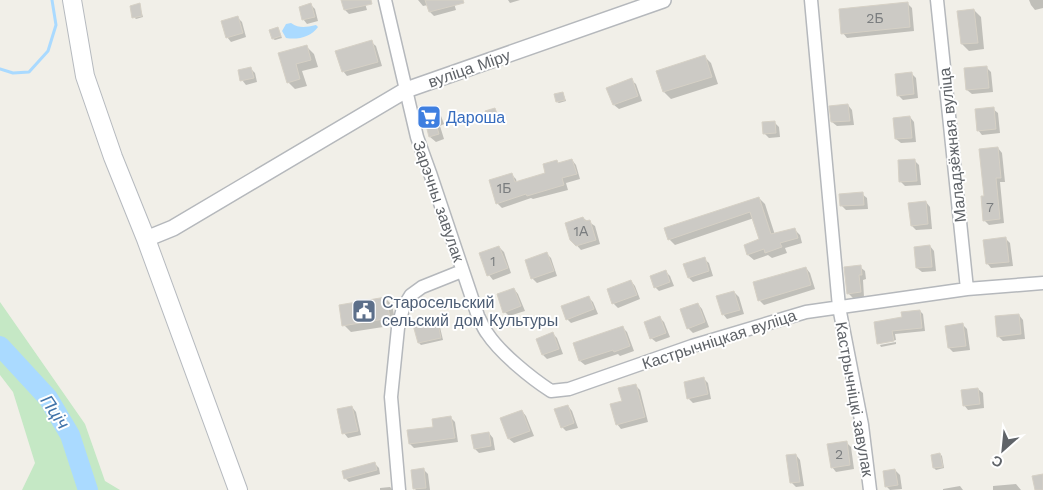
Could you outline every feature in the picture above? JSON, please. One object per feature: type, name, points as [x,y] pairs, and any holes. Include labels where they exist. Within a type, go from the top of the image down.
[{"type":"main road","points":[[72,0],[85,76],[113,157],[146,238],[238,490]]},
{"type":"street","name":"Зарэчны завулак","points":[[385,0],[417,137],[462,271],[422,286],[411,295],[403,308],[398,328],[391,396],[399,490]]},
{"type":"street","name":"Кастрычніцкі завулак","points":[[811,0],[839,308],[862,425],[870,490]]},
{"type":"street","name":"Маладзёжная вуліца","points":[[937,0],[966,289]]},
{"type":"street","name":"вуліца Міру","points":[[146,238],[173,228],[406,90],[657,1]]},
{"type":"street","name":"Кастрычніцкая вуліца","points":[[462,271],[478,316],[487,334],[534,380],[551,391],[570,389],[692,346],[796,315],[966,289],[1043,284]]},
{"type":"green space","points":[[0,302],[85,424],[105,481],[120,490],[22,490],[35,463],[13,392],[0,375]]},
{"type":"water","points":[[291,23],[300,27],[316,25],[318,27],[304,37],[286,38],[282,31],[286,24]]},
{"type":"building","points":[[341,0],[371,0],[372,4],[344,10]]},
{"type":"building","points":[[425,0],[463,0],[464,3],[429,12]]},
{"type":"building","points":[[908,2],[910,27],[841,34],[839,9]]},
{"type":"building","points":[[140,3],[142,16],[132,18],[130,6]]},
{"type":"building","points":[[311,3],[315,17],[302,20],[299,7]]},
{"type":"building","points":[[974,9],[978,43],[961,44],[957,11]]},
{"type":"building","points":[[238,16],[243,33],[226,38],[221,21]]},
{"type":"building","points":[[278,27],[281,36],[272,39],[269,30]]},
{"type":"building","points":[[372,40],[378,62],[342,72],[335,51]]},
{"type":"building","points":[[307,45],[311,60],[296,64],[300,79],[287,83],[278,53]]},
{"type":"building","points":[[705,55],[712,77],[663,92],[656,71]]},
{"type":"building","points":[[987,66],[989,88],[966,90],[964,68]]},
{"type":"building","points":[[251,67],[254,78],[240,81],[238,70]]},
{"type":"building","points":[[912,72],[914,94],[897,96],[895,74]]},
{"type":"building","points":[[632,78],[638,96],[613,105],[606,88]]},
{"type":"building","points":[[563,92],[565,100],[556,102],[554,94]]},
{"type":"building","points":[[848,104],[850,121],[831,122],[829,106]]},
{"type":"building","points":[[994,107],[996,129],[977,131],[975,109]]},
{"type":"building","points":[[495,108],[498,117],[488,119],[485,111]]},
{"type":"building","points":[[436,109],[440,119],[435,120],[439,134],[429,137],[423,113]]},
{"type":"building","points":[[910,116],[912,138],[895,139],[893,118]]},
{"type":"building","points":[[775,121],[776,133],[763,134],[762,122]]},
{"type":"building","points":[[998,147],[1001,178],[996,178],[1000,219],[983,221],[981,196],[984,196],[979,149]]},
{"type":"building","points":[[572,159],[577,174],[562,178],[564,185],[527,196],[526,194],[496,204],[489,180],[512,173],[515,182],[545,173],[543,164],[557,160],[558,163]]},
{"type":"building","points":[[915,159],[917,181],[899,182],[898,160]]},
{"type":"building","points":[[863,192],[864,205],[840,206],[839,194]]},
{"type":"building","points":[[759,197],[771,234],[795,228],[798,238],[780,243],[782,247],[765,253],[764,249],[747,255],[744,245],[759,239],[750,212],[668,240],[664,228]]},
{"type":"building","points":[[926,201],[928,224],[911,226],[908,203]]},
{"type":"building","points":[[583,217],[585,221],[590,220],[596,240],[576,246],[570,240],[565,223]]},
{"type":"building","points":[[1006,237],[1009,262],[986,264],[983,240]]},
{"type":"building","points":[[930,245],[932,267],[916,268],[914,247]]},
{"type":"building","points":[[499,246],[508,268],[487,276],[479,253]]},
{"type":"building","points":[[547,252],[554,271],[531,279],[525,260]]},
{"type":"building","points":[[705,257],[709,271],[688,278],[683,264]]},
{"type":"building","points":[[861,265],[862,275],[859,275],[861,292],[847,294],[844,267]]},
{"type":"building","points":[[806,267],[811,285],[758,301],[753,282]]},
{"type":"building","points":[[666,270],[670,282],[654,288],[650,276]]},
{"type":"building","points":[[631,280],[637,295],[612,304],[607,289]]},
{"type":"building","points":[[514,288],[521,306],[503,313],[497,294]]},
{"type":"building","points":[[734,291],[740,310],[722,315],[716,296]]},
{"type":"building","points":[[589,296],[594,309],[566,320],[561,306]]},
{"type":"building","name":"Старосельский сельский дом Культуры","points":[[386,297],[390,318],[342,326],[339,305]]},
{"type":"building","points":[[698,303],[705,322],[687,329],[680,309]]},
{"type":"building","points":[[920,310],[922,328],[892,331],[894,341],[877,344],[874,322],[902,317],[901,312]]},
{"type":"building","points":[[1019,314],[1021,334],[997,337],[995,316]]},
{"type":"building","points":[[660,316],[666,333],[650,339],[644,322]]},
{"type":"building","points":[[437,319],[441,338],[418,343],[413,325]]},
{"type":"building","points":[[963,323],[966,346],[948,348],[945,326]]},
{"type":"building","points":[[623,326],[630,346],[579,361],[573,343]]},
{"type":"building","points":[[553,332],[559,349],[542,355],[536,339]]},
{"type":"building","points":[[704,377],[708,394],[687,399],[684,382]]},
{"type":"building","points":[[636,384],[645,417],[616,425],[610,404],[622,401],[618,388]]},
{"type":"building","points":[[978,388],[980,404],[963,406],[961,390]]},
{"type":"building","points":[[568,405],[574,423],[561,428],[554,409]]},
{"type":"building","points":[[352,406],[358,431],[342,434],[337,409]]},
{"type":"building","points":[[522,410],[530,431],[508,439],[500,418]]},
{"type":"building","points":[[451,416],[455,438],[409,444],[407,430],[433,427],[432,419]]},
{"type":"building","points":[[489,432],[491,446],[474,449],[471,435]]},
{"type":"building","points":[[847,441],[850,465],[831,468],[827,444]]},
{"type":"building","points":[[940,453],[943,467],[933,468],[931,455]]},
{"type":"building","points":[[796,454],[800,482],[790,483],[786,455]]},
{"type":"building","points":[[375,462],[377,470],[344,479],[342,471]]},
{"type":"building","points":[[424,468],[426,488],[413,489],[411,470]]},
{"type":"building","points":[[895,469],[898,485],[885,487],[883,471]]},
{"type":"building","points":[[1043,474],[1043,490],[1035,490],[1032,476]]},
{"type":"waterway","points":[[0,69],[13,73],[29,72],[48,51],[56,25],[52,0]]},
{"type":"waterway","name":"Пціч","points":[[0,346],[48,398],[70,435],[88,490]]},
{"type":"place","name":"Дароша","points":[[429,117]]},
{"type":"place","name":"Старосельский сельский дом Культуры","points":[[364,311]]}]
